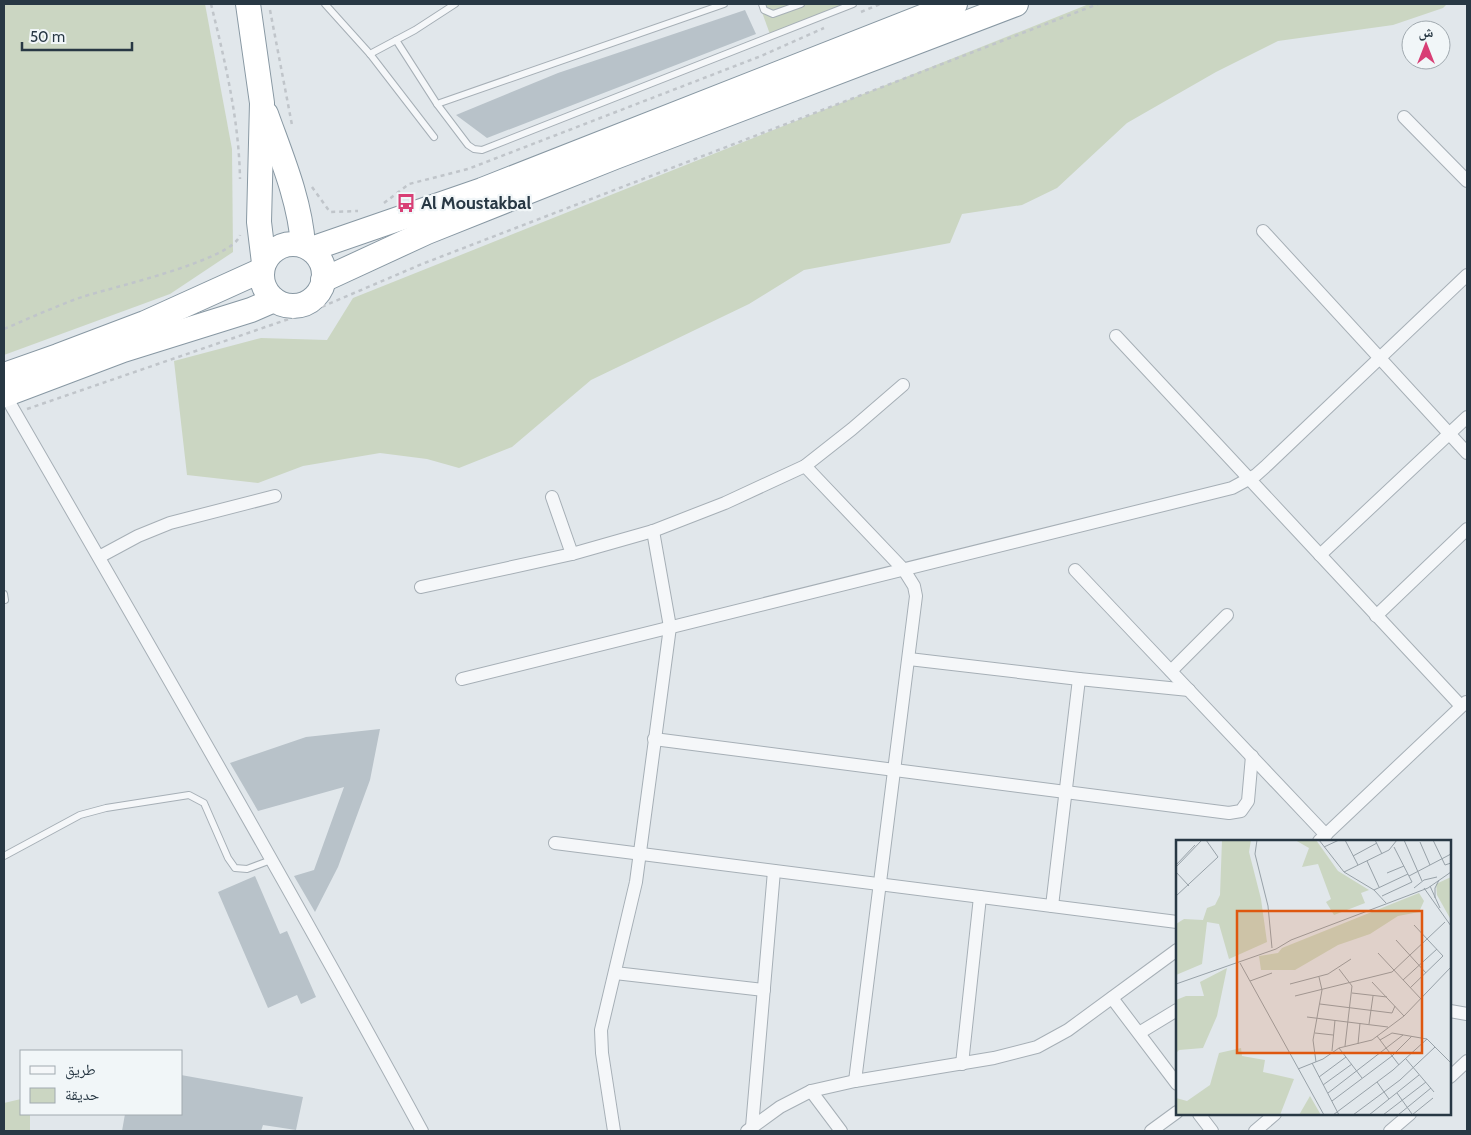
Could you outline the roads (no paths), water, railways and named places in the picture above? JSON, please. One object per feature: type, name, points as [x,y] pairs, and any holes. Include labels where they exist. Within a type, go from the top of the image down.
[{"type":"highway","points":[[248,4],[262,103],[259,222],[263,267],[262,280],[266,291],[274,300],[291,306],[308,302],[315,296],[323,280],[323,268],[318,257],[307,247],[287,172],[262,103]]},
{"type":"highway","points":[[7,394],[58,356],[145,323],[263,267],[272,252],[279,247],[287,244],[307,247],[482,190],[955,4]]},
{"type":"highway","points":[[323,280],[427,232],[597,164],[1016,4]]},
{"type":"highway","points":[[7,394],[123,350],[250,310],[274,300]]},
{"type":"street","points":[[1404,117],[1467,181]]},
{"type":"street","points":[[1262,231],[1467,453]]},
{"type":"street","points":[[462,679],[1232,488],[1249,479],[1265,466],[1467,275]]},
{"type":"street","points":[[1075,570],[1252,756],[1322,838],[1464,704],[1376,616],[1116,336]]},
{"type":"street","points":[[421,587],[572,554],[653,531],[725,504],[805,466],[852,429],[902,385]]},
{"type":"street","points":[[7,394],[422,1131]]},
{"type":"street","points":[[1320,555],[1467,417]]},
{"type":"street","points":[[805,466],[904,570],[914,586],[916,596],[855,1081]]},
{"type":"street","points":[[99,558],[138,536],[170,523],[275,496]]},
{"type":"street","points":[[552,497],[572,554]]},
{"type":"street","points":[[1376,616],[1467,529]]},
{"type":"street","points":[[614,1131],[602,1053],[601,1030],[636,882],[670,628],[653,531]]},
{"type":"street","points":[[1171,671],[1228,615]]},
{"type":"street","points":[[909,659],[1189,690]]},
{"type":"street","points":[[1052,906],[1079,679]]},
{"type":"street","points":[[654,739],[1235,813],[1246,806],[1248,801],[1252,756]]},
{"type":"street","points":[[555,843],[1176,922]]},
{"type":"street","points":[[749,1129],[764,990],[774,871]]},
{"type":"street","points":[[962,1064],[980,897]]},
{"type":"street","points":[[749,1129],[780,1107],[811,1091],[855,1081],[994,1058],[1037,1047],[1068,1030],[1176,951]]},
{"type":"street","points":[[614,973],[764,990]]},
{"type":"street","points":[[1112,998],[1176,1083]]},
{"type":"street","points":[[1139,1033],[1176,1011]]},
{"type":"street","points":[[1451,1011],[1467,1014]]},
{"type":"street","points":[[1451,1076],[1467,1061]]},
{"type":"street","points":[[811,1091],[841,1131]]},
{"type":"street","points":[[1151,1131],[1176,1113]]},
{"type":"street","points":[[1200,1115],[1212,1131]]},
{"type":"street","points":[[1255,1131],[1273,1115]]},
{"type":"street","points":[[1390,1131],[1409,1115]]},
{"type":"lane","points":[[325,4],[370,54],[434,137]]},
{"type":"lane","points":[[370,54],[455,4]]},
{"type":"lane","points":[[438,104],[724,4]]},
{"type":"lane","points":[[762,4],[764,10],[774,14],[801,4]]},
{"type":"lane","points":[[396,40],[438,104],[468,145],[474,149],[482,150],[853,4]]},
{"type":"lane","points":[[4,856],[80,815],[106,808],[190,795],[204,802],[228,858],[236,868],[247,869],[271,860]]},
{"type":"place","name":"Al Moustakbal","points":[[406,203]]}]
